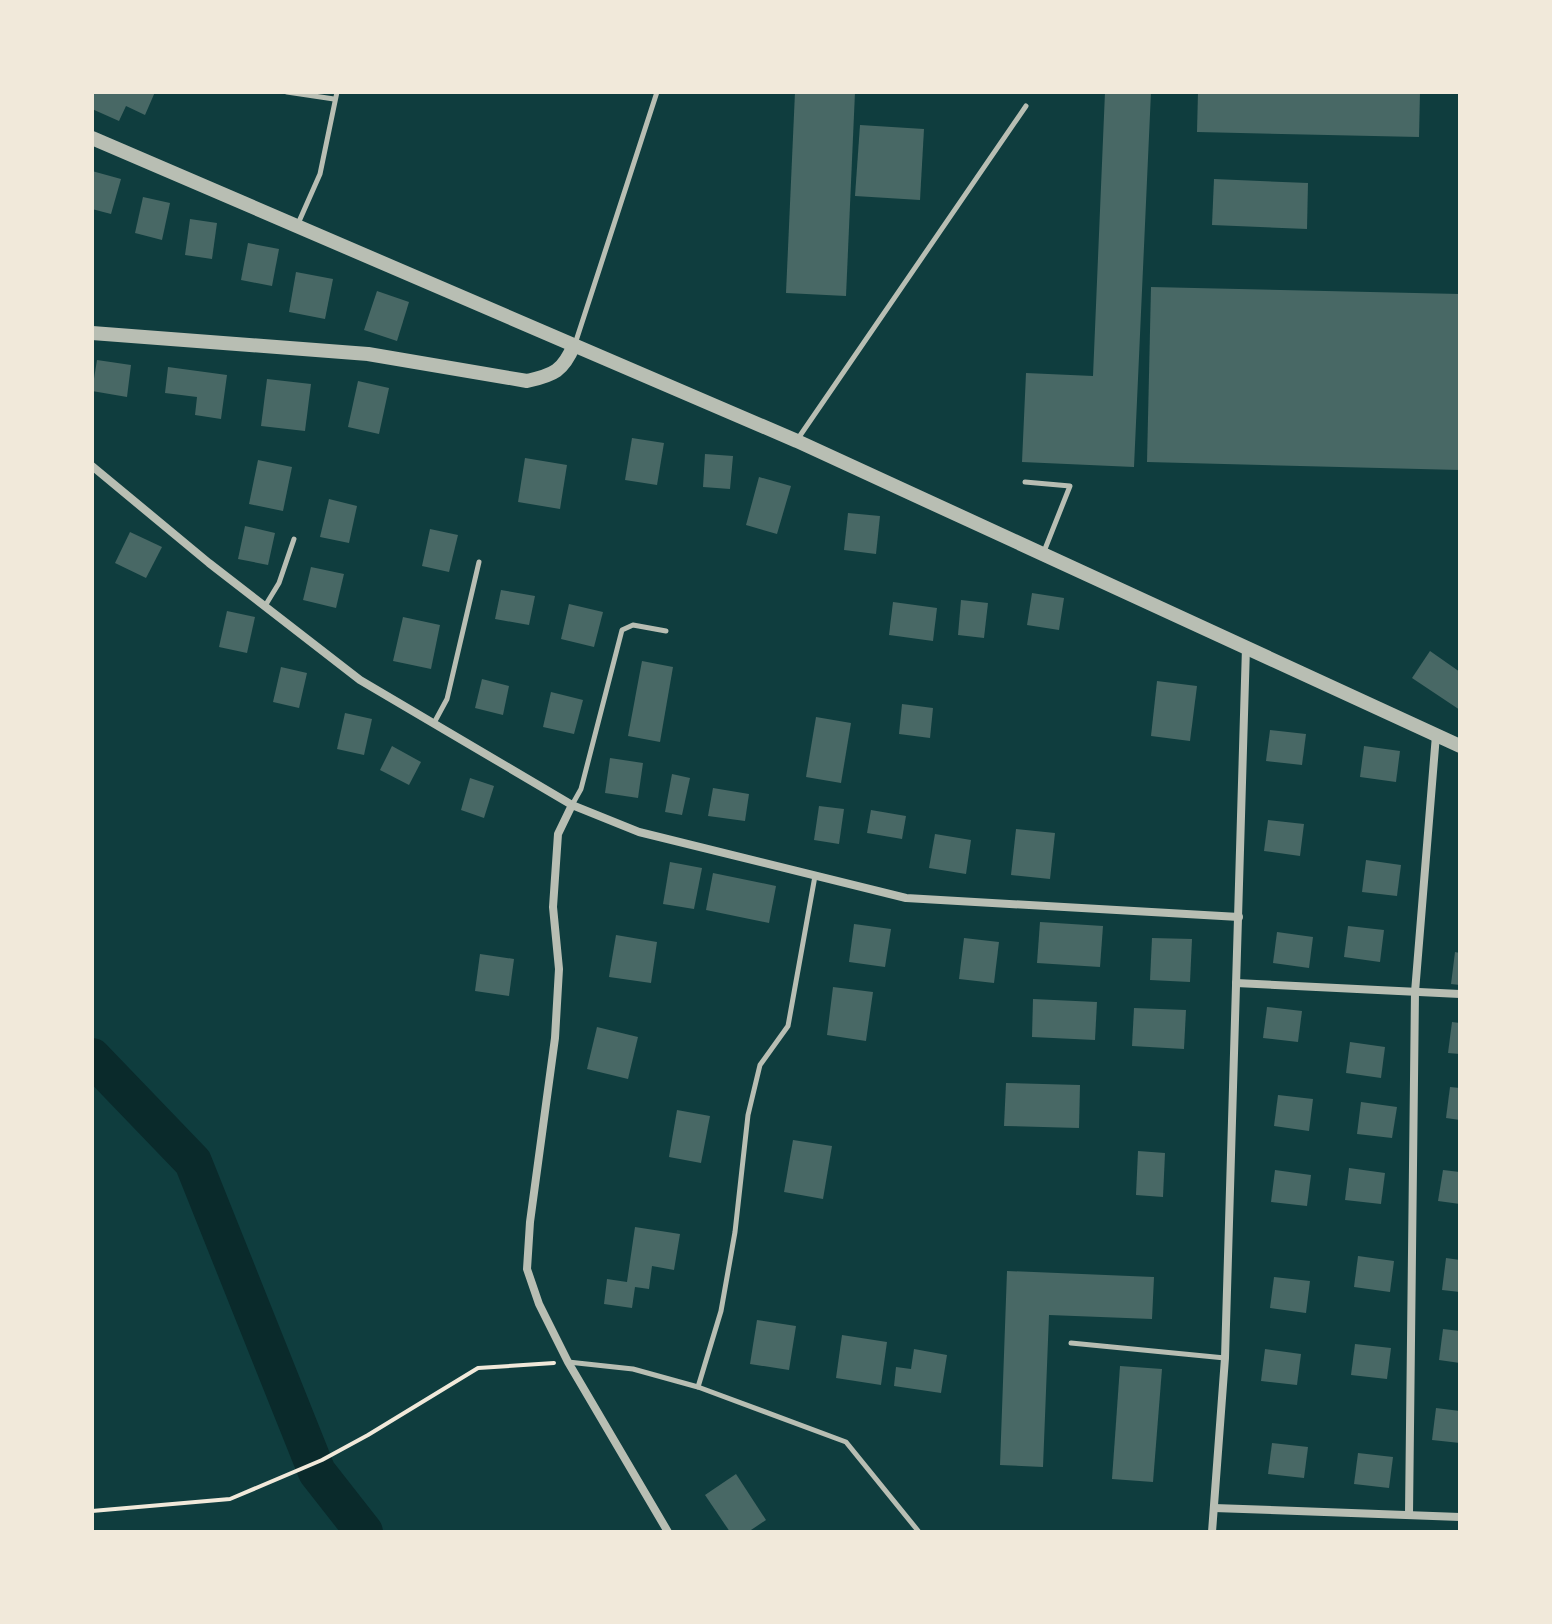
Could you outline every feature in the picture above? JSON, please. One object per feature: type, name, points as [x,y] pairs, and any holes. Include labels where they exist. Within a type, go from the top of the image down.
[{"type":"street","points":[[92,138],[797,441],[1460,746]]},
{"type":"street","points":[[92,333],[368,354],[527,381],[561,369],[574,345]]},
{"type":"street","points":[[92,466],[360,680],[572,805],[639,832],[906,898],[1239,917]]},
{"type":"street","points":[[1212,1532],[1225,1358],[1246,647]]},
{"type":"street","points":[[1409,1514],[1415,992],[1436,735]]},
{"type":"street","points":[[572,805],[558,834],[553,907],[559,969],[555,1038],[530,1222],[527,1269],[539,1304],[568,1362],[668,1532]]},
{"type":"street","points":[[1236,983],[1460,994]]},
{"type":"street","points":[[1214,1508],[1460,1517]]},
{"type":"lane","points":[[287,92],[334,99]]},
{"type":"lane","points":[[296,227],[320,174],[337,92]]},
{"type":"lane","points":[[574,345],[657,92]]},
{"type":"lane","points":[[797,441],[1026,106]]},
{"type":"lane","points":[[1025,482],[1070,486],[1042,554]]},
{"type":"lane","points":[[265,607],[279,583],[294,539]]},
{"type":"lane","points":[[434,724],[447,699],[479,562]]},
{"type":"lane","points":[[572,805],[581,789],[622,630],[633,625],[666,631]]},
{"type":"lane","points":[[698,1387],[727,1280],[748,1115],[760,1065],[788,1026],[815,876]]},
{"type":"lane","points":[[1071,1343],[1225,1358]]},
{"type":"lane","points":[[568,1362],[633,1369],[698,1387],[846,1442],[919,1532]]},
{"type":"path","points":[[92,1511],[230,1499],[322,1460],[478,1368],[568,1362]]},
{"type":"building","points":[[92,92],[155,92],[145,115],[126,106],[119,121],[92,109]]},
{"type":"building","points":[[795,92],[855,92],[846,296],[786,293]]},
{"type":"building","points":[[1105,92],[1151,92],[1134,467],[1022,462],[1026,373],[1093,376]]},
{"type":"building","points":[[1198,92],[1420,92],[1419,137],[1197,132]]},
{"type":"building","points":[[860,125],[924,129],[920,200],[855,196]]},
{"type":"building","points":[[92,171],[121,179],[111,214],[92,209]]},
{"type":"building","points":[[1214,179],[1308,183],[1307,229],[1212,225]]},
{"type":"building","points":[[143,197],[170,203],[162,240],[135,233]]},
{"type":"building","points":[[190,219],[217,223],[212,259],[185,255]]},
{"type":"building","points":[[248,243],[279,249],[272,286],[241,280]]},
{"type":"building","points":[[296,272],[333,279],[325,319],[289,312]]},
{"type":"building","points":[[1151,287],[1460,294],[1460,470],[1147,462]]},
{"type":"building","points":[[377,291],[409,302],[397,341],[364,330]]},
{"type":"building","points":[[97,360],[131,365],[127,397],[92,391]]},
{"type":"building","points":[[168,367],[227,375],[221,419],[195,415],[197,397],[165,393]]},
{"type":"building","points":[[267,379],[311,384],[305,431],[261,426]]},
{"type":"building","points":[[358,381],[389,388],[379,434],[348,427]]},
{"type":"building","points":[[632,438],[664,443],[657,485],[625,480]]},
{"type":"building","points":[[705,454],[733,456],[730,489],[703,487]]},
{"type":"building","points":[[525,458],[567,465],[560,509],[518,502]]},
{"type":"building","points":[[258,460],[292,467],[283,511],[249,504]]},
{"type":"building","points":[[759,477],[791,486],[777,534],[746,525]]},
{"type":"building","points":[[329,499],[357,506],[349,543],[320,537]]},
{"type":"building","points":[[848,513],[880,516],[876,554],[844,550]]},
{"type":"building","points":[[245,526],[275,533],[268,565],[238,559]]},
{"type":"building","points":[[430,529],[458,535],[449,572],[422,566]]},
{"type":"building","points":[[130,532],[162,547],[146,578],[115,563]]},
{"type":"building","points":[[311,567],[344,574],[336,608],[303,600]]},
{"type":"building","points":[[501,590],[535,596],[529,625],[495,619]]},
{"type":"building","points":[[1032,593],[1064,598],[1059,630],[1027,625]]},
{"type":"building","points":[[961,600],[988,603],[984,638],[958,635]]},
{"type":"building","points":[[893,602],[937,608],[933,641],[889,635]]},
{"type":"building","points":[[569,604],[603,612],[594,647],[561,639]]},
{"type":"building","points":[[227,611],[255,617],[247,653],[219,647]]},
{"type":"building","points":[[403,617],[440,625],[431,669],[393,661]]},
{"type":"building","points":[[1430,651],[1460,672],[1460,710],[1412,678]]},
{"type":"building","points":[[642,661],[673,667],[660,742],[628,736]]},
{"type":"building","points":[[281,667],[307,673],[299,708],[273,702]]},
{"type":"building","points":[[482,679],[509,686],[503,715],[475,708]]},
{"type":"building","points":[[1157,681],[1197,686],[1190,741],[1151,736]]},
{"type":"building","points":[[551,692],[583,700],[574,734],[543,727]]},
{"type":"building","points":[[902,704],[933,708],[930,738],[899,734]]},
{"type":"building","points":[[345,713],[372,719],[364,755],[337,749]]},
{"type":"building","points":[[816,717],[851,723],[841,783],[806,777]]},
{"type":"building","points":[[1270,730],[1306,734],[1302,765],[1266,761]]},
{"type":"building","points":[[392,746],[421,762],[409,785],[380,770]]},
{"type":"building","points":[[1364,746],[1400,751],[1396,782],[1360,777]]},
{"type":"building","points":[[610,758],[643,763],[638,798],[605,793]]},
{"type":"building","points":[[672,774],[690,778],[682,815],[665,812]]},
{"type":"building","points":[[470,778],[494,786],[484,818],[461,810]]},
{"type":"building","points":[[713,788],[749,794],[745,821],[708,816]]},
{"type":"building","points":[[819,806],[844,809],[839,844],[814,840]]},
{"type":"building","points":[[871,810],[906,816],[902,839],[867,833]]},
{"type":"building","points":[[1268,820],[1304,824],[1300,856],[1264,851]]},
{"type":"building","points":[[1016,829],[1055,833],[1050,879],[1011,875]]},
{"type":"building","points":[[935,834],[971,840],[966,874],[929,868]]},
{"type":"building","points":[[1366,860],[1401,865],[1397,896],[1362,892]]},
{"type":"building","points":[[670,862],[702,868],[694,909],[663,904]]},
{"type":"building","points":[[713,873],[776,886],[769,923],[706,910]]},
{"type":"building","points":[[1040,922],[1103,926],[1100,967],[1037,963]]},
{"type":"building","points":[[854,924],[891,929],[885,967],[849,962]]},
{"type":"building","points":[[1348,926],[1384,930],[1380,962],[1344,957]]},
{"type":"building","points":[[1277,932],[1313,937],[1309,968],[1273,963]]},
{"type":"building","points":[[616,935],[657,942],[651,983],[609,977]]},
{"type":"building","points":[[964,938],[999,942],[994,983],[959,979]]},
{"type":"building","points":[[1152,938],[1192,939],[1190,982],[1150,980]]},
{"type":"building","points":[[1455,952],[1460,953],[1460,985],[1451,984]]},
{"type":"building","points":[[480,954],[514,959],[509,996],[475,991]]},
{"type":"building","points":[[833,987],[873,992],[866,1041],[827,1035]]},
{"type":"building","points":[[1033,999],[1097,1002],[1095,1040],[1032,1037]]},
{"type":"building","points":[[1267,1007],[1302,1011],[1298,1042],[1263,1038]]},
{"type":"building","points":[[1134,1008],[1186,1010],[1184,1049],[1132,1046]]},
{"type":"building","points":[[1452,1022],[1460,1023],[1460,1054],[1448,1053]]},
{"type":"building","points":[[597,1027],[638,1037],[628,1079],[587,1069]]},
{"type":"building","points":[[1350,1042],[1385,1047],[1381,1078],[1346,1073]]},
{"type":"building","points":[[1006,1083],[1080,1085],[1079,1128],[1004,1126]]},
{"type":"building","points":[[1450,1087],[1460,1088],[1460,1120],[1446,1118]]},
{"type":"building","points":[[1278,1095],[1313,1099],[1309,1131],[1274,1126]]},
{"type":"building","points":[[1361,1102],[1397,1107],[1392,1138],[1357,1134]]},
{"type":"building","points":[[677,1110],[710,1116],[701,1163],[669,1157]]},
{"type":"building","points":[[793,1140],[832,1146],[823,1199],[784,1192]]},
{"type":"building","points":[[1138,1151],[1165,1153],[1163,1197],[1136,1195]]},
{"type":"building","points":[[1349,1168],[1385,1173],[1381,1204],[1345,1200]]},
{"type":"building","points":[[1275,1170],[1311,1175],[1307,1206],[1271,1202]]},
{"type":"building","points":[[1443,1170],[1460,1172],[1460,1204],[1438,1201]]},
{"type":"building","points":[[635,1227],[680,1234],[674,1270],[652,1266],[649,1289],[635,1287],[632,1308],[604,1304],[607,1279],[627,1282]]},
{"type":"building","points":[[1358,1256],[1394,1261],[1390,1292],[1354,1287]]},
{"type":"building","points":[[1446,1258],[1460,1260],[1460,1292],[1442,1290]]},
{"type":"building","points":[[1007,1271],[1154,1277],[1152,1319],[1049,1315],[1043,1467],[1000,1465]]},
{"type":"building","points":[[1274,1277],[1310,1281],[1306,1313],[1270,1308]]},
{"type":"building","points":[[757,1320],[796,1326],[789,1370],[750,1364]]},
{"type":"building","points":[[1443,1329],[1460,1331],[1460,1363],[1439,1360]]},
{"type":"building","points":[[842,1335],[887,1342],[881,1385],[836,1378]]},
{"type":"building","points":[[1355,1344],[1391,1348],[1387,1379],[1351,1375]]},
{"type":"building","points":[[914,1349],[947,1355],[941,1393],[894,1386],[896,1367],[911,1369]]},
{"type":"building","points":[[1265,1349],[1301,1354],[1297,1385],[1261,1381]]},
{"type":"building","points":[[1120,1366],[1162,1369],[1153,1482],[1112,1479]]},
{"type":"building","points":[[1436,1408],[1460,1411],[1460,1443],[1432,1440]]},
{"type":"building","points":[[1272,1443],[1308,1447],[1304,1478],[1268,1474]]},
{"type":"building","points":[[1358,1453],[1393,1457],[1389,1488],[1354,1484]]},
{"type":"building","points":[[736,1474],[766,1520],[748,1532],[730,1532],[705,1495]]},
{"type":"waterway","points":[[92,1057],[193,1162],[317,1472],[364,1532]]}]
